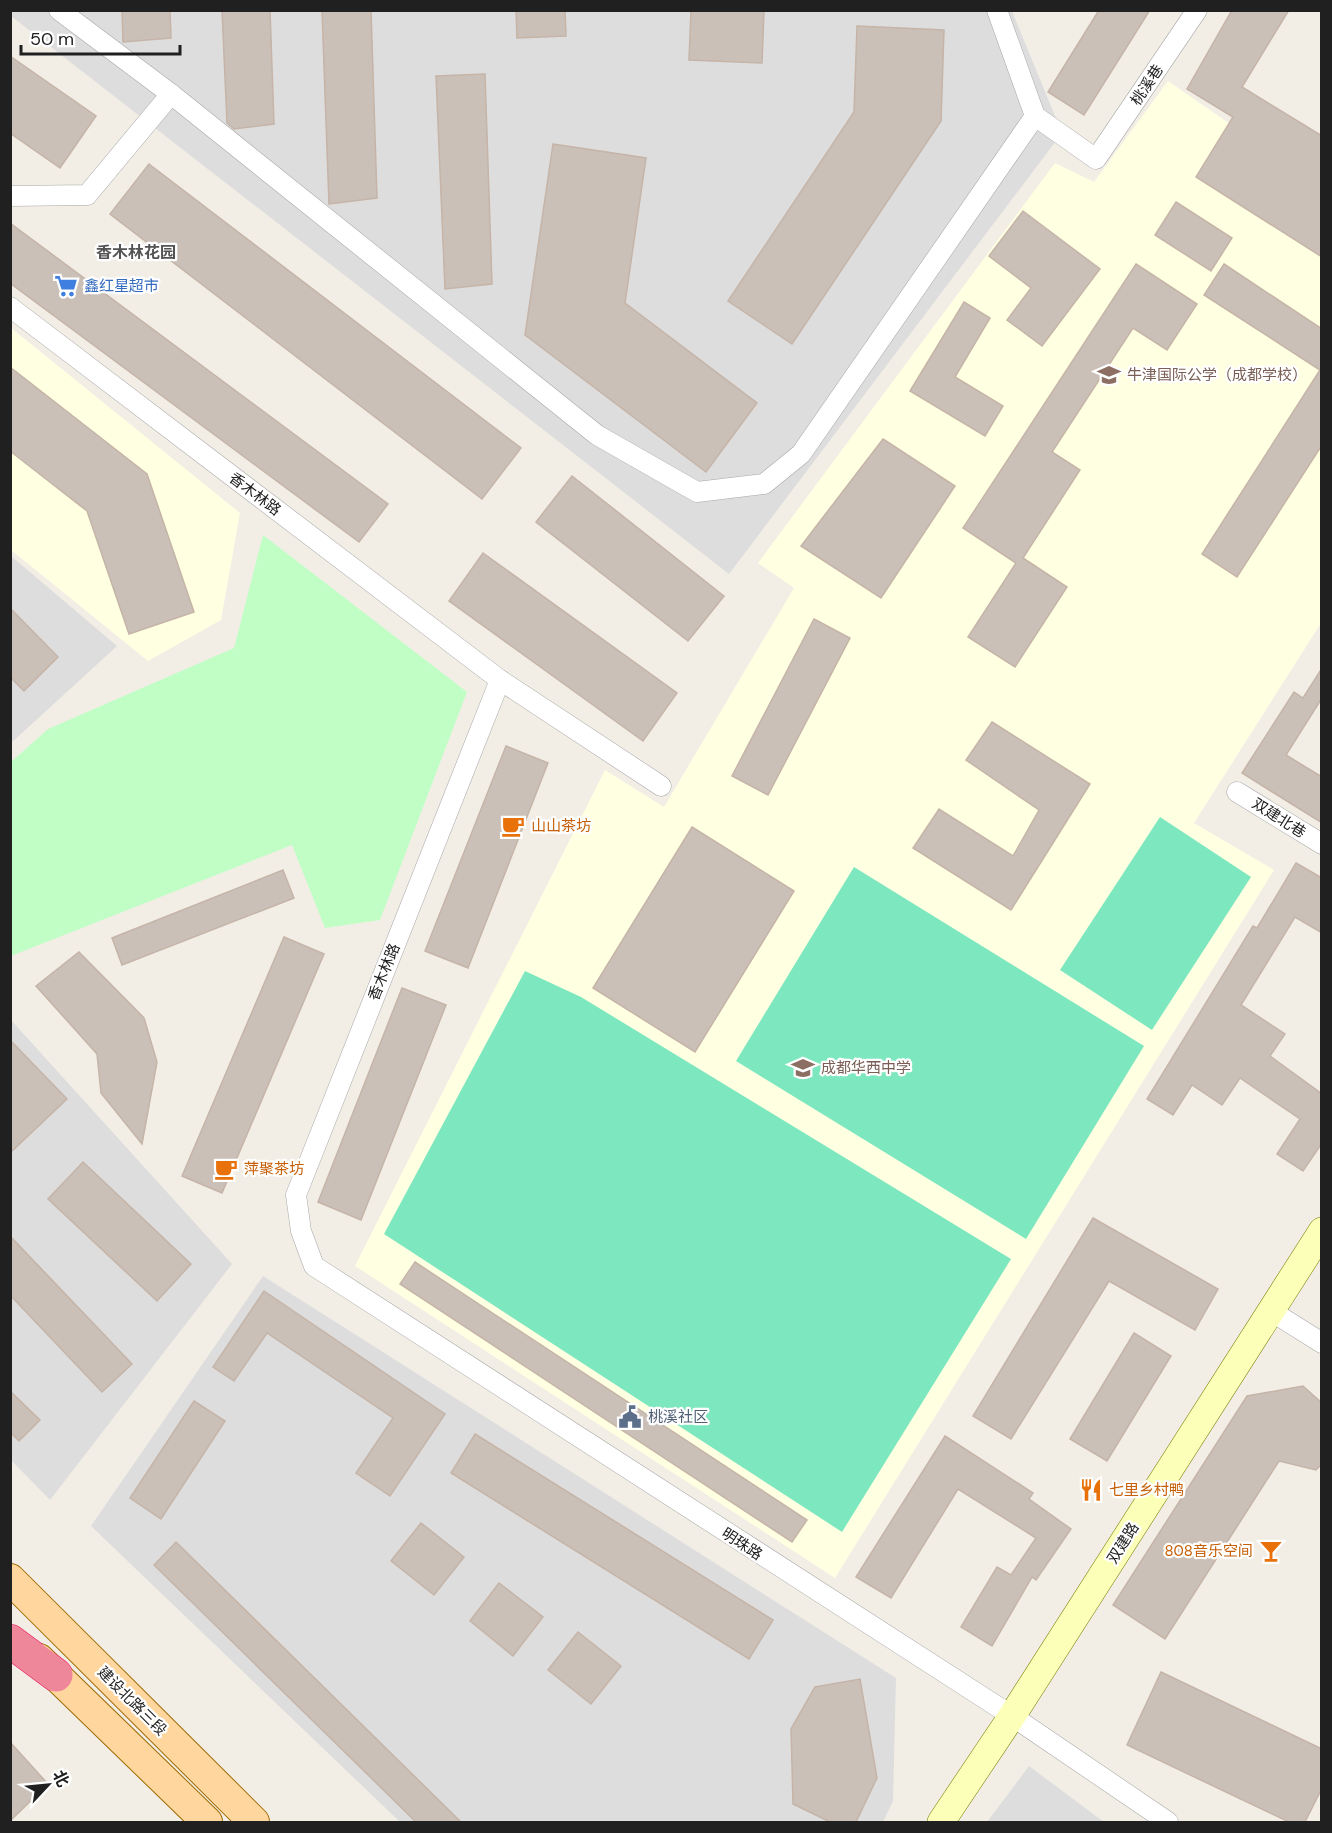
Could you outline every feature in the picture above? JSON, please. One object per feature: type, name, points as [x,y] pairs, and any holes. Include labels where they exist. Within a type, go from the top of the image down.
[{"type":"highway","points":[[10,1641],[56,1676]]},
{"type":"main road","name":"建设北路三段","points":[[10,1579],[254,1822]]},
{"type":"main road","points":[[10,1632],[207,1822]]},
{"type":"street","points":[[59,10],[171,94],[597,435],[697,492],[764,484],[801,454],[1035,116],[997,10]]},
{"type":"street","name":"桃溪巷","points":[[1035,116],[1096,159],[1197,10]]},
{"type":"street","points":[[10,196],[87,195],[171,94]]},
{"type":"street","name":"香木林路","points":[[10,307],[500,680],[661,786]]},
{"type":"street","name":"香木林路","points":[[314,1266],[301,1231],[296,1195],[500,680]]},
{"type":"street","name":"双建北巷","points":[[1237,792],[1322,844]]},
{"type":"street","name":"双建路","points":[[941,1822],[1012,1716],[1322,1231]]},
{"type":"street","name":"明珠路","points":[[314,1266],[1012,1716],[1168,1822]]},
{"type":"street","points":[[1271,1311],[1322,1343]]},
{"type":"shaded area","points":[[10,11],[1012,11],[1062,133],[729,574],[11,16]]},
{"type":"shaded area","name":"成都华西中学","points":[[1168,81],[1321,187],[1321,623],[1194,823],[1274,870],[835,1578],[355,1266],[605,770],[664,807],[794,588],[758,563],[1055,163],[1094,182]]},
{"type":"shaded area","points":[[10,327],[240,513],[221,620],[148,661],[11,550]]},
{"type":"shaded area","points":[[11,556],[117,646],[11,743]]},
{"type":"shaded area","points":[[10,1019],[232,1264],[50,1500],[11,1460]]},
{"type":"shaded area","points":[[263,1276],[896,1678],[893,1801],[883,1822],[400,1822],[91,1526]]},
{"type":"shaded area","points":[[1029,1766],[1104,1822],[987,1822]]},
{"type":"green space","points":[[263,535],[467,692],[380,920],[325,928],[292,845],[11,956],[11,762],[48,729],[234,648]]},
{"type":"green space","points":[[1160,817],[1251,877],[1152,1030],[1060,970]]},
{"type":"green space","points":[[854,867],[1144,1046],[1026,1239],[736,1061]]},
{"type":"green space","points":[[525,971],[581,997],[1011,1259],[842,1532],[384,1234]]},
{"type":"building","points":[[122,10],[170,10],[171,38],[123,42]]},
{"type":"building","points":[[222,10],[270,10],[274,124],[234,129],[227,123]]},
{"type":"building","points":[[322,10],[371,10],[377,198],[329,204]]},
{"type":"building","points":[[516,10],[565,10],[566,36],[517,38]]},
{"type":"building","points":[[691,10],[764,10],[762,63],[689,60]]},
{"type":"building","points":[[1099,10],[1150,10],[1084,115],[1048,92]]},
{"type":"building","points":[[1232,10],[1289,10],[1242,87],[1322,136],[1322,257],[1196,177],[1233,117],[1187,89]]},
{"type":"building","points":[[857,26],[944,30],[941,121],[792,344],[728,301],[854,112]]},
{"type":"building","points":[[10,56],[96,116],[60,168],[10,133]]},
{"type":"building","points":[[485,74],[492,284],[445,289],[436,76]]},
{"type":"building","points":[[553,144],[646,158],[625,303],[757,403],[706,472],[525,335]]},
{"type":"building","points":[[149,164],[521,448],[482,499],[110,214]]},
{"type":"building","points":[[1176,202],[1232,238],[1211,271],[1155,235]]},
{"type":"building","points":[[1023,211],[1100,269],[1042,346],[1007,320],[1031,288],[989,256]]},
{"type":"building","points":[[10,223],[388,504],[359,542],[10,283]]},
{"type":"building","points":[[1136,264],[1197,304],[1167,350],[1133,328],[1052,452],[1080,470],[1023,558],[1067,587],[1015,667],[968,637],[1016,563],[963,528]]},
{"type":"building","points":[[1224,264],[1322,329],[1322,445],[1237,577],[1202,554],[1320,370],[1204,295]]},
{"type":"building","points":[[964,302],[990,318],[955,377],[1003,406],[985,436],[910,391]]},
{"type":"building","points":[[10,367],[147,474],[194,612],[129,634],[87,511],[10,451]]},
{"type":"building","points":[[883,439],[955,486],[881,598],[801,546]]},
{"type":"building","points":[[572,476],[724,596],[688,641],[536,522]]},
{"type":"building","points":[[483,553],[677,693],[643,741],[449,601]]},
{"type":"building","points":[[10,608],[58,657],[24,691],[10,677]]},
{"type":"building","points":[[814,619],[850,638],[768,795],[732,776]]},
{"type":"building","points":[[1322,668],[1322,698],[1286,755],[1322,777],[1322,823],[1242,773],[1294,692],[1303,698]]},
{"type":"building","points":[[992,722],[1090,784],[1011,910],[913,848],[939,809],[1013,856],[1039,810],[966,760]]},
{"type":"building","points":[[506,746],[548,763],[468,968],[425,951]]},
{"type":"building","points":[[692,827],[794,891],[695,1052],[593,988]]},
{"type":"building","points":[[1296,863],[1322,878],[1322,933],[1295,917],[1241,1005],[1285,1034],[1270,1056],[1322,1094],[1322,1143],[1303,1171],[1277,1154],[1300,1119],[1240,1078],[1222,1105],[1192,1085],[1173,1115],[1147,1099],[1253,926],[1257,928]]},
{"type":"building","points":[[283,870],[294,898],[122,965],[112,938]]},
{"type":"building","points":[[284,937],[324,954],[222,1193],[182,1176]]},
{"type":"building","points":[[79,952],[144,1018],[157,1062],[142,1144],[101,1093],[97,1054],[36,986]]},
{"type":"building","points":[[402,988],[446,1005],[361,1220],[318,1202]]},
{"type":"building","points":[[10,1040],[67,1099],[10,1153]]},
{"type":"building","points":[[83,1162],[191,1264],[157,1301],[48,1199]]},
{"type":"building","points":[[1093,1218],[1218,1289],[1195,1330],[1109,1281],[1011,1439],[973,1416]]},
{"type":"building","points":[[10,1236],[132,1364],[102,1392],[10,1295]]},
{"type":"building","points":[[415,1262],[807,1520],[792,1542],[400,1284]]},
{"type":"building","points":[[264,1291],[445,1414],[390,1496],[356,1473],[393,1418],[267,1333],[234,1381],[213,1367]]},
{"type":"building","points":[[1134,1333],[1171,1356],[1107,1461],[1070,1439]]},
{"type":"building","points":[[1303,1386],[1322,1403],[1322,1464],[1316,1470],[1279,1461],[1165,1639],[1113,1605],[1247,1396]]},
{"type":"building","points":[[10,1391],[40,1420],[19,1441],[10,1432]]},
{"type":"building","points":[[194,1401],[225,1421],[161,1519],[130,1498]]},
{"type":"building","points":[[475,1434],[773,1620],[749,1659],[451,1473]]},
{"type":"building","points":[[945,1436],[1033,1493],[1029,1499],[1071,1529],[1036,1580],[1032,1577],[992,1646],[961,1627],[997,1567],[1011,1575],[1036,1538],[958,1489],[891,1598],[856,1577]]},
{"type":"building","points":[[421,1523],[464,1557],[434,1595],[391,1561]]},
{"type":"building","points":[[176,1542],[461,1822],[416,1822],[154,1565]]},
{"type":"building","points":[[499,1583],[543,1617],[513,1656],[470,1621]]},
{"type":"building","points":[[578,1632],[621,1666],[591,1704],[548,1670]]},
{"type":"building","points":[[1161,1672],[1322,1749],[1322,1788],[1305,1822],[1289,1822],[1127,1745]]},
{"type":"building","points":[[860,1679],[877,1778],[856,1822],[830,1822],[793,1804],[791,1729],[815,1687]]},
{"type":"building","points":[[10,1742],[48,1784],[10,1821]]},
{"type":"place","name":"鑫红星超市","points":[[66,286]]},
{"type":"place","name":"牛津国际公学（成都学校）","points":[[1109,375]]},
{"type":"place","name":"山山茶坊","points":[[513,826]]},
{"type":"place","name":"成都华西中学","points":[[803,1068]]},
{"type":"place","name":"萍聚茶坊","points":[[226,1169]]},
{"type":"place","name":"桃溪社区","points":[[630,1417]]},
{"type":"place","name":"七里乡村鸭","points":[[1091,1490]]},
{"type":"place","name":"808音乐空间","points":[[1271,1551]]},
{"type":"district","name":"香木林花园","points":[[136,252]]}]
